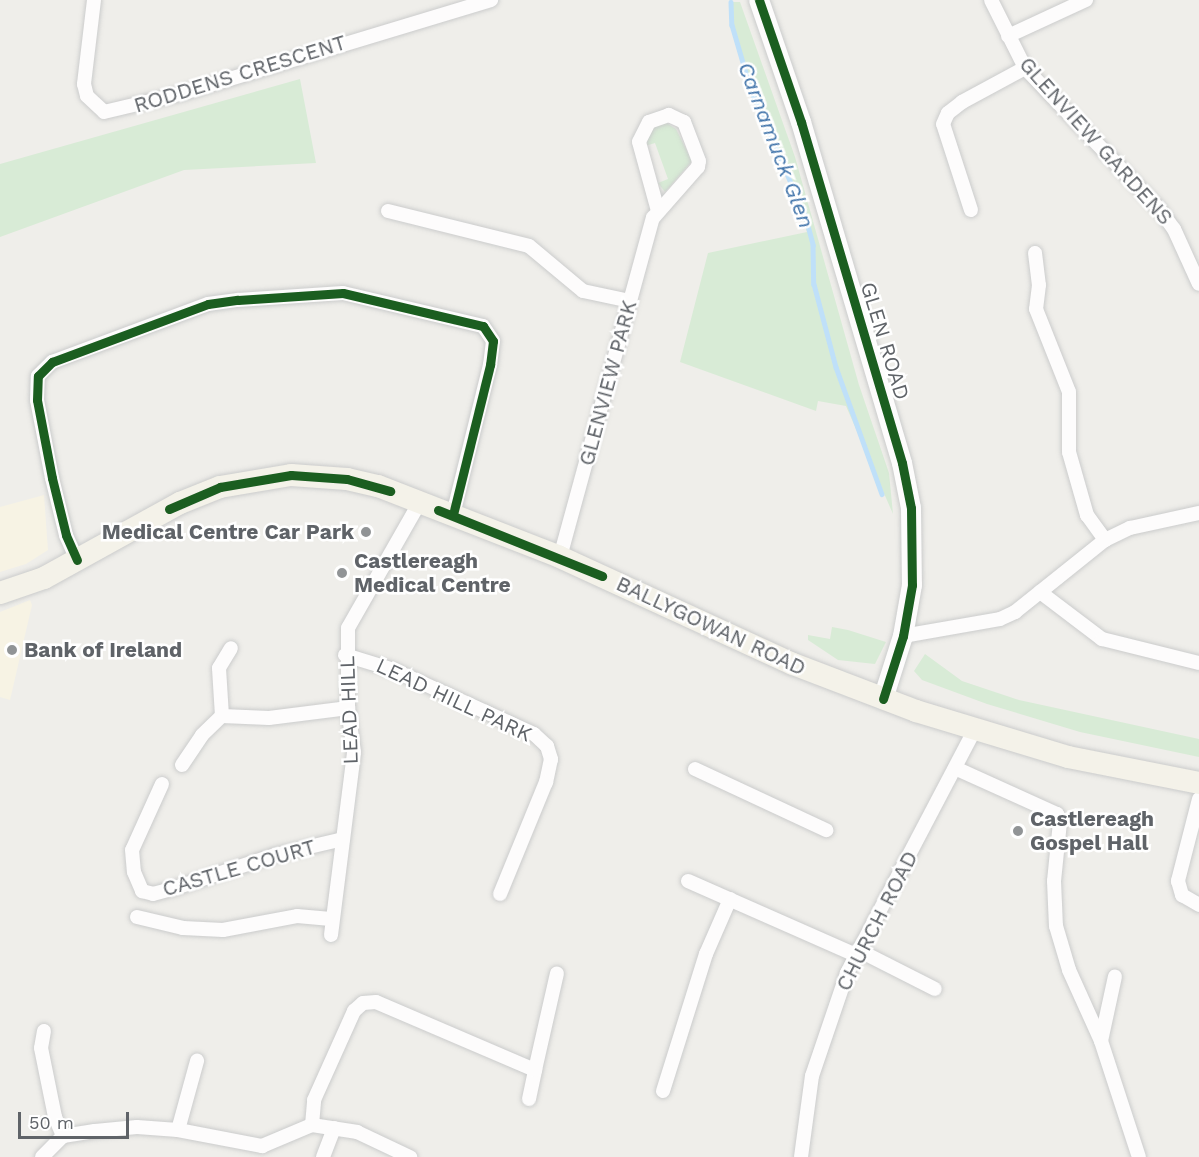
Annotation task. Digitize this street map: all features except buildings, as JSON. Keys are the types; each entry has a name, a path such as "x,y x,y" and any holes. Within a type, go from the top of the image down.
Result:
{"main road":[{"name":"BALLYGOWAN ROAD","path":"0,593 77,560 199,494 259,478 299,475 347,479 420,502 560,557 793,664 883,699 974,730 1068,757 1199,783"}],"street":[{"name":"RODDENS CRESCENT","path":"94,0 84,84 87,96 104,112 180,94 490,0"},
{"name":"GLEN ROAD","path":"759,0 801,122 902,463 913,552 903,636 883,699"},
{"name":"GLENVIEW GARDENS","path":"991,0 1025,68 1160,210 1174,229 1199,284"},
{"path":"1008,36 1086,0"},
{"path":"971,210 943,124 948,113 962,102 1025,68"},
{"name":"GLENVIEW PARK","path":"560,557 630,301 658,211 699,161 684,122 669,115 649,122 639,142 658,211"},
{"path":"388,211 529,246 583,291 630,301"},
{"path":"1035,253 1039,285 1036,309 1069,392 1069,452 1087,515 1105,540"},
{"path":"77,560 66,535 52,478 37,400 38,375 52,362 208,304 238,300 343,293 483,326 493,341 490,365 453,515"},
{"name":"LEAD HILL","path":"331,935 331,919 354,752 348,708 345,655 348,628 420,502"},
{"path":"903,636 1000,619 1041,592 1105,540 1130,528 1199,513"},
{"path":"1041,592 1102,639 1199,663"},
{"path":"222,716 219,668 231,648"},
{"name":"LEAD HILL PARK","path":"345,655 394,670 534,734 547,746 551,759 546,782 500,894"},
{"path":"182,765 202,735 222,716 270,718 348,708"},
{"name":"CHURCH ROAD","path":"801,1157 812,1076 857,952 974,730"},
{"path":"955,768 1057,814 1060,822 1054,881 1056,926 1069,970 1101,1041 1139,1157"},
{"path":"695,769 826,830"},
{"name":"CASTLE COURT","path":"162,784 132,850 134,872 142,891 153,894 275,855 343,839"},
{"path":"1199,799 1178,881 1182,895 1199,905"},
{"path":"688,881 857,952 935,989"},
{"path":"663,1091 706,954 730,899"},
{"path":"137,917 183,928 222,930 297,916 331,919"},
{"path":"529,1099 556,973"},
{"path":"1101,1041 1115,976"},
{"path":"312,1125 314,1100 354,1011 363,1004 376,1002 535,1070"},
{"path":"44,1031 41,1048 55,1117 63,1136"},
{"path":"178,1130 197,1060"},
{"path":"42,1157 63,1136 137,1127 178,1130 262,1146 312,1125 357,1132 410,1157"},
{"path":"323,1157 334,1128"}],"shaded area":[{"path":"44,495 48,550 26,564 0,572 0,507"},
{"path":"30,600 32,605 10,700 0,697 0,612"}],"green space":[{"path":"731,2 740,2 795,157 859,385 889,473 893,514 846,406 818,401 816,411 680,362 708,253 807,232 787,170 751,90 732,28"},
{"path":"300,79 316,163 184,170 0,237 0,164"},
{"path":"665,122 676,129 692,161 665,192 658,183 668,179 655,143 645,146 649,130"},
{"path":"832,627 886,642 875,664 838,660 808,640 808,635 830,639"},
{"path":"925,654 962,681 1019,700 1199,739 1199,757 1080,732 987,704 922,680 914,671"}],"waterway":[{"name":"Carnamuck Glen","path":"731,2 732,25 751,90 806,218 813,245 814,284 836,367 882,494"}],"cycle path":[{"path":"759,0 801,122 902,463 911,508 912,585 903,636 883,699"},
{"path":"77,560 66,535 52,478 37,400 38,376 52,362 208,304 238,300 343,293 483,326 493,341 490,365 453,515"},
{"path":"169,509 220,487 291,475 347,479 390,491"},
{"path":"438,510 602,576"}],"place":[{"name":"Medical Centre Car Park","path":"366,532"},
{"name":"Castlereagh Medical Centre","path":"342,573"},
{"name":"Bank of Ireland","path":"12,650"},
{"name":"Castlereagh Gospel Hall","path":"1018,831"}]}
